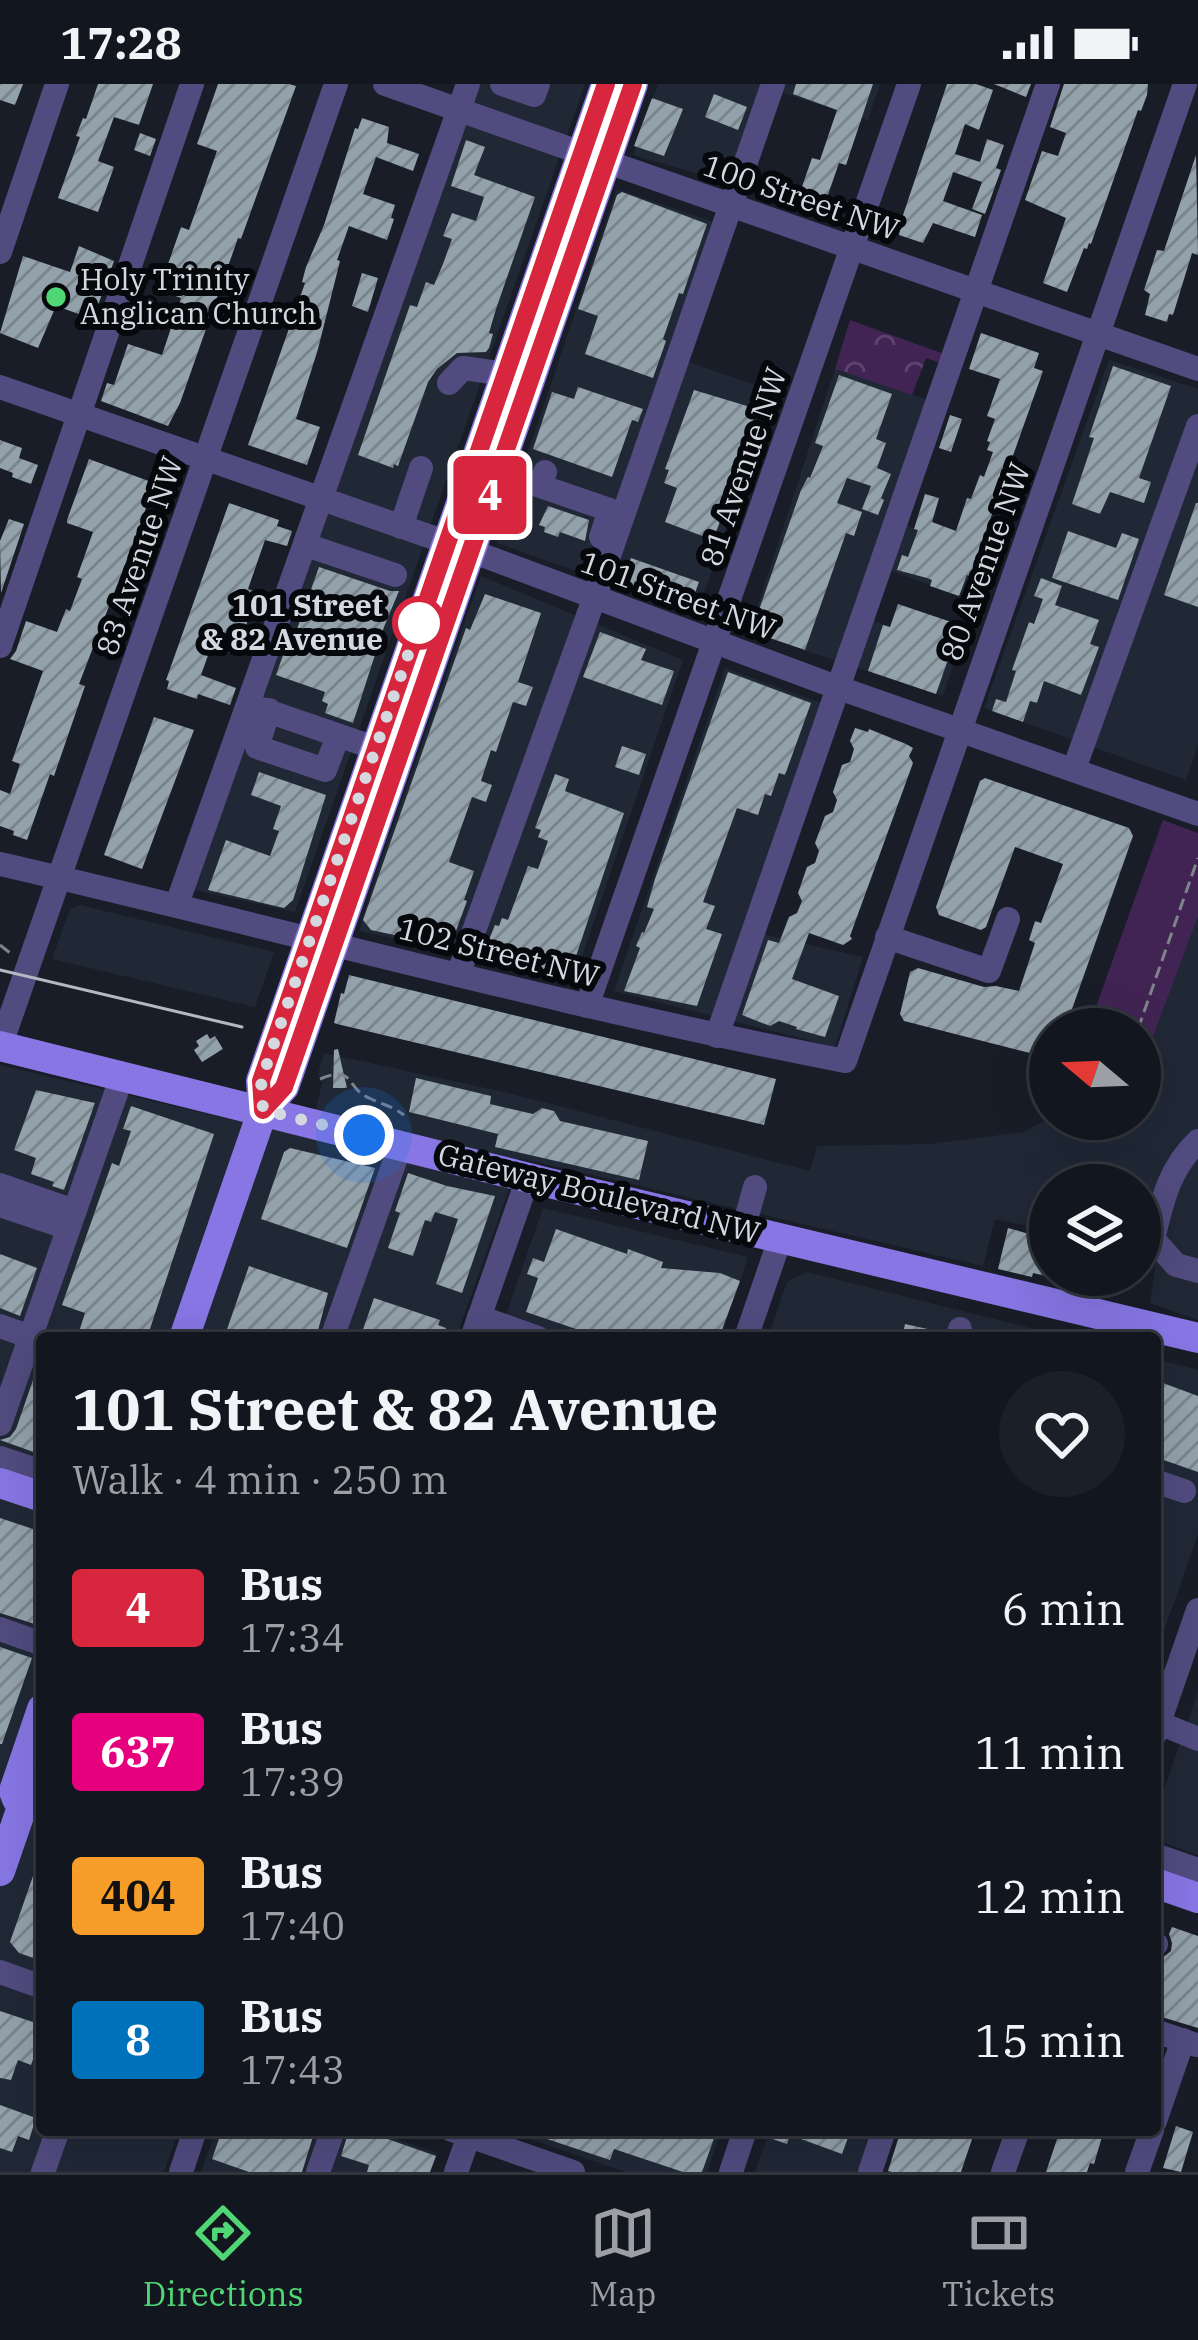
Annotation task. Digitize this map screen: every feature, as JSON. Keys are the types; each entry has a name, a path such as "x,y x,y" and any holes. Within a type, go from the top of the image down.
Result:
{"main road":[{"path":"322,941 375,748 459,547 503,458 594,157 606,84"},
{"path":"186,1332 263,1110 261,1081 322,941 459,547 505,374 594,157 633,84"},
{"name":"Gateway Boulevard NW","path":"0,1046 263,1110 403,1130 527,1178 1198,1338"},
{"path":"0,1483 36,1496"},
{"path":"21,1810 14,1791 36,1727"},
{"path":"0,1870 21,1810 36,1788"},
{"path":"1161,1885 1198,1898"}],"street":[{"path":"0,252 57,84"},
{"path":"0,646 192,84"},
{"name":"83 Avenue NW","path":"0,1046 336,84"},
{"name":"100 Street NW","path":"385,84 1198,369"},
{"path":"177,904 258,707 306,544 468,84"},
{"path":"502,84 534,95 538,84"},
{"path":"588,594 628,500 773,84"},
{"name":"81 Avenue NW","path":"587,1006 909,84"},
{"path":"717,1036 1048,84"},
{"name":"80 Avenue NW","path":"845,1061 1185,84"},
{"path":"449,383 464,368 505,374"},
{"name":"101 Street NW","path":"0,387 323,498 1198,814"},
{"path":"1074,769 1198,426"},
{"path":"503,458 628,500"},
{"path":"401,526 421,468"},
{"path":"458,975 588,594 610,510 540,486 545,472"},
{"path":"306,544 395,575"},
{"path":"258,707 375,748"},
{"path":"258,707 257,747 325,770 338,736"},
{"name":"102 Street NW","path":"0,864 587,1006 845,1061"},
{"path":"887,937 989,971 1008,919"},
{"path":"0,1424 122,1076"},
{"path":"334,1332 403,1130"},
{"path":"1198,1141 1182,1156 1166,1186 1153,1239 1176,1265 1198,1271"},
{"path":"476,1327 527,1178"},
{"path":"0,1185 71,1220"},
{"path":"743,1231 755,1187"},
{"path":"0,1205 71,1220"},
{"path":"748,1332 779,1239"},
{"path":"0,1326 31,1337"},
{"path":"0,1458 36,1470"},
{"path":"1161,1483 1184,1491"},
{"path":"1161,1716 1198,1610"},
{"path":"0,1629 36,1642"},
{"path":"1161,1729 1198,1739"},
{"path":"1161,1857 1198,1870"},
{"path":"0,1972 36,1985"},
{"path":"1161,2033 1190,2043 1161,2108"},
{"path":"43,2172 56,2136"},
{"path":"181,2172 193,2136"},
{"path":"318,2172 331,2136"},
{"path":"456,2172 463,2136"},
{"path":"475,2136 573,2172"},
{"path":"731,2172 744,2136"},
{"path":"870,2172 882,2136"},
{"path":"1003,2172 1016,2136"},
{"path":"1137,2172 1150,2136"}],"path":[{"path":"1145,1008 1198,858"},
{"path":"0,945 12,954"},
{"path":"320,1079 346,1076 364,1096 387,1103 403,1130"}],"shaded area":[{"path":"474,84 585,84 295,912 190,889"},
{"path":"658,84 880,84 868,120 779,92 745,187 633,155"},
{"path":"617,189 720,224 677,358 773,391 697,614 497,543"},
{"path":"1109,360 1198,389 1198,745 1186,780 984,708"},
{"path":"835,369 943,405 902,524 989,555 974,600 885,569 868,619 958,650 943,696 749,632"},
{"path":"481,576 683,660 575,977 359,931"},
{"path":"725,668 824,704 746,930 863,957 835,1047 614,991"},
{"path":"1198,869 1198,1320 1150,1303 1151,1296 1161,1296 1161,1164 1029,1164 1029,1226 995,1219 983,1266 520,1158 458,1332 36,1332 36,2136 177,2136 164,2172 0,2172 0,1065 309,1138 324,1053 504,1092 810,1171 817,1146 930,1144 1029,1129 1029,1140 1161,1140 1161,1008 1148,1008"},
{"path":"80,905 274,952 255,1007 52,959 70,909"},
{"path":"543,1208 748,1257 722,1332 500,1332"},
{"path":"806,1272 1046,1332 770,1332 787,1282"},
{"path":"1161,1361 1198,1370 1198,1534 1161,1640"},
{"path":"1198,1691 1198,1855 1161,1842 1161,1799"},
{"path":"214,2136 388,2136 437,2153 430,2172 201,2172"},
{"path":"521,2136 719,2136 707,2172 625,2172"},
{"path":"768,2136 895,2136 882,2172 755,2172"}],"green space":[{"path":"850,320 944,354 940,363 926,358 912,395 835,369"},
{"path":"1163,820 1198,833 1198,916 1161,1015 1161,1008 1096,1008"}],"building":[{"path":"0,84 23,84 15,105 0,100"},
{"path":"98,84 153,84 139,125 114,117 98,161 114,167 98,212 58,198"},
{"path":"218,84 296,86 168,426 101,401 107,383 114,385 128,344 162,355 181,298 159,290 181,227 189,230 217,151 197,144"},
{"path":"796,84 873,84 846,165 839,163 823,209 797,201 812,158 820,160 837,110 793,94"},
{"path":"947,84 976,84 993,90 979,130 965,124 955,154 980,162 987,139 1004,145 996,168 1001,170 985,214 972,209 982,182 953,172 943,201 982,215 975,237 933,223 923,243 899,235 898,230"},
{"path":"994,84 1031,84 1026,97"},
{"path":"1064,84 1148,84 1091,244 1084,248 1067,292 1043,283 1066,218 1025,200 1042,151 1058,156 1066,133 1050,127"},
{"path":"714,94 747,107 738,130 705,117"},
{"path":"652,98 683,109 664,156 634,146"},
{"path":"362,118 389,127 387,143 419,154 413,171 376,157 363,194 395,205 387,240 349,226 296,419 320,427 307,465 248,445 305,283 306,267"},
{"path":"140,133 156,139 150,156 134,150"},
{"path":"466,140 485,147 474,175 535,197 496,309 489,348 457,353 437,369 398,466 393,468 358,455 410,305 417,307 426,282 434,285 443,264 452,239 443,236 452,213 476,221 484,197 451,186"},
{"path":"1196,155 1198,255 1192,253 1167,322 1145,315 1150,294 1144,290 1157,250 1164,251"},
{"path":"622,192 707,224 653,378 585,354 598,316 578,309 617,195"},
{"name":"Holy Trinity Anglican Church","path":"79,246 114,261 93,319 56,306 38,348 0,333 23,256 70,272"},
{"path":"362,273 378,278 368,312 352,306"},
{"path":"981,333 1039,353 1034,368 1043,371 1010,464 1015,466 1003,503 997,501 978,552 984,555 976,578 967,575 959,596 930,586 932,580 897,570 902,555 908,557 918,530 914,529 925,494 939,498 932,522 956,531 967,498 971,499 980,475 984,477 993,452 987,450 987,441 995,419 987,416 1000,379 969,369"},
{"path":"1113,366 1171,386 1139,478 1151,482 1144,503 1110,492 1100,514 1072,504"},
{"path":"839,375 892,394 876,439 886,443 877,468 891,474 878,515 862,509 871,486 847,478 837,503 862,512 854,536 846,533 805,650 758,634 754,624 801,490 823,446 815,443"},
{"path":"578,387 643,409 638,422 632,420 612,477 533,449 552,392 574,399"},
{"path":"694,390 757,409 730,493 738,496 729,519 722,516 713,540 665,522 677,488 664,483 669,470 665,469"},
{"path":"950,415 962,419 951,452 939,448"},
{"path":"0,440 22,448 19,458 38,465 31,484 0,468"},
{"path":"89,459 154,483 79,684 85,686 54,776 50,774 27,840 0,826 0,790 10,794 20,764 12,761 43,671 10,659 26,621 57,632 66,609 70,611 93,532 67,520"},
{"path":"229,503 279,520 277,526 292,531 287,546 265,540 248,589 269,596 263,612 252,608 236,655 211,647 201,675 236,688 230,705 167,689 166,680"},
{"path":"1198,503 1198,607 1164,595"},
{"path":"548,506 589,520 585,541 544,532 545,527 539,525"},
{"path":"9,519 24,524 1,593 0,541"},
{"path":"1068,531 1116,548 1122,533 1139,539 1118,600 1052,578"},
{"path":"631,558 699,582 688,612 621,586"},
{"path":"319,567 399,591 353,723 325,713 325,692 276,675"},
{"path":"1041,578 1062,586 1055,605 1099,620 1090,644 1099,647 1081,695 1044,681 1037,703 1030,701 1023,722 992,711 996,699 1006,702 1029,622 1034,624 1043,599 1034,596"},
{"path":"485,594 541,613 518,682 533,687 526,706 513,702 481,781 492,785 486,802 472,797 449,862 474,871 467,901 450,947 371,930 363,920 466,628 470,630"},
{"path":"898,604 960,625 936,694 868,671 883,625 890,627"},
{"path":"600,632 646,649 641,660 674,671 662,705 583,677"},
{"path":"728,672 811,703 785,775 779,773 758,815 737,808 703,902 715,906 706,929 722,934 697,1006 624,991 640,948 636,946 654,909 647,907 655,879"},
{"path":"154,717 194,730 142,869 104,855"},
{"path":"855,728 869,729 913,748 909,756 913,763 852,939 843,945 809,933 792,979 839,996 825,1037 779,1021 770,1026 742,1015 768,940 779,943 789,917 797,913 802,901 798,893 807,867 815,863 819,851 815,843 825,816 833,812 837,800 833,792 842,765 850,762"},
{"path":"622,746 646,754 639,775 615,767"},
{"path":"259,772 326,795 293,900 284,908 208,890 226,840 270,856 281,806 251,795"},
{"path":"555,774 569,779 565,791 624,813 569,977 482,957 495,925 502,918 508,920 528,866 538,869 548,841 538,837 541,830 535,828"},
{"path":"985,778 1129,828 1133,836 1072,1008 1029,1008 1029,1053 904,1021 900,1014 910,972 918,968 984,987 1019,991 1035,943 1029,940 1035,921 1041,923 1063,864 1015,847 986,927 981,930 939,915 936,907 980,781"},
{"path":"349,975 776,1079 764,1125 334,1023"},
{"path":"207,1034 210,1039 215,1036 223,1049 202,1062 194,1050 199,1046 196,1041"},
{"path":"338,1049 347,1088 333,1088 334,1050"},
{"path":"416,1078 491,1096 490,1104 533,1114 542,1108 554,1111 560,1121 648,1141 639,1180 495,1147 498,1134 409,1112"},
{"path":"36,1090 95,1103 64,1190 31,1174 36,1158 14,1150"},
{"path":"131,1106 214,1134 149,1332 79,1332 85,1313 62,1305 112,1163 119,1166 131,1131 123,1129"},
{"path":"290,1148 375,1168 347,1248 261,1219 284,1152"},
{"path":"408,1173 495,1196 462,1293 436,1284 458,1219 435,1212 431,1222 425,1220 413,1256 388,1248"},
{"path":"1008,1228 1029,1234 1029,1276 998,1269"},
{"path":"556,1229 663,1262 661,1268 720,1273 740,1281 721,1332 575,1332 526,1312 538,1278 527,1274 533,1258 544,1262"},
{"path":"0,1254 37,1268 20,1316 0,1308"},
{"path":"249,1266 328,1293 318,1332 226,1332"},
{"path":"374,1298 440,1320 438,1325 446,1328 445,1332 362,1332"},
{"path":"905,1324 941,1332 903,1332"},
{"path":"36,1371 36,1453 0,1440 16,1429"},
{"path":"1161,1382 1198,1396 1198,1472 1161,1459"},
{"path":"0,1518 36,1530 36,1624 0,1613"},
{"path":"0,1647 32,1658 2,1744 0,1744"},
{"path":"36,1867 36,1959 19,1953 10,1942"},
{"path":"1172,1927 1198,1936 1198,2028 1161,2017 1161,1959 1171,1951"},
{"path":"0,2011 36,2023 36,2051 31,2065 18,2060 11,2080 0,2078"},
{"path":"0,2105 36,2118 29,2140 18,2136 12,2152 0,2148"},
{"path":"1176,2126 1193,2132 1181,2172 1163,2168"},
{"path":"220,2136 313,2136 302,2172 249,2172 212,2159"},
{"path":"347,2136 379,2136 436,2156 430,2172 367,2172 369,2165 341,2156"},
{"path":"538,2136 715,2136 702,2172 683,2172 614,2149 610,2160"},
{"path":"764,2136 790,2136 787,2144"},
{"path":"793,2136 849,2136 842,2154"},
{"path":"899,2136 973,2136 961,2172 888,2171"},
{"path":"1058,2136 1102,2136 1087,2172 1046,2172"}],"tram line":[{"path":"0,970 242,1027"}],"bus line":[{"name":"4","path":"606,84 261,1081 263,1110 284,1087 633,84"}],"place":[{"name":"Holy Trinity Anglican Church","path":"56,297"},
{"name":"101 Street & 82 Avenue","path":"419,623"}],"route":[{"path":"364,1135 263,1110 261,1081 419,623"}]}
